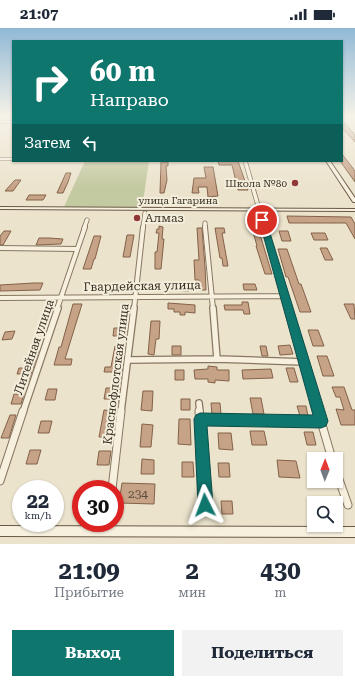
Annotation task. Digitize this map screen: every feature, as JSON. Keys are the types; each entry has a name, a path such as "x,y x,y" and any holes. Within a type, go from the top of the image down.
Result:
{"street":[{"path":"0,158 12,158"},
{"path":"245,162 259,209"},
{"path":"329,162 355,201"},
{"name":"улица Гагарина","path":"0,208 355,210"},
{"name":"Краснофлотская улица","path":"113,480 145,213"},
{"name":"Литейная улица","path":"0,481 87,220"},
{"path":"262,220 330,452"},
{"path":"205,223 217,359"},
{"path":"0,248 77,249"},
{"name":"Гвардейская улица","path":"0,298 211,295 284,296"},
{"path":"128,360 217,359 304,362"},
{"path":"200,403 205,505"},
{"path":"200,419 321,421"},
{"path":"342,488 348,505"},
{"path":"0,531 355,532"}],"green space":[{"path":"85,162 149,162 142,208 64,207"}],"building":[{"path":"343,155 355,171 355,182 341,162 343,162"},
{"path":"161,162 168,162 168,166 166,166 167,180 164,193 160,193"},
{"path":"218,162 238,162 248,190 238,190 232,165 219,165"},
{"path":"204,167 213,167 218,196 208,197 207,187 198,187 199,193 192,193 194,178 206,178"},
{"path":"66,173 71,173 68,182 63,193 57,193"},
{"path":"15,180 21,180 13,191 5,191"},
{"path":"29,195 46,195 43,200 26,200"},
{"path":"287,216 351,217 355,224 355,239 346,223 289,223"},
{"path":"159,226 163,227 162,239 164,239 161,269 155,269 155,252 157,252 159,233 156,233"},
{"path":"197,228 202,228 206,290 199,290 199,280 195,280 194,260 199,260"},
{"path":"215,228 224,228 225,233 222,233 228,266 223,266 222,258 220,258"},
{"path":"252,228 258,228 272,274 265,274"},
{"path":"4,231 11,231 3,245 0,245 0,236"},
{"path":"279,231 288,231 291,241 282,241"},
{"path":"311,233 325,233 328,240 314,240"},
{"path":"127,235 134,235 130,257 123,257"},
{"path":"94,236 101,236 95,259 91,269 83,269"},
{"path":"39,238 63,239 61,244 36,245"},
{"path":"320,248 327,248 333,260 325,260"},
{"path":"278,249 287,249 299,284 301,284 311,312 300,312 288,277 286,277"},
{"path":"182,282 189,282 189,291 171,290 171,284 182,285"},
{"path":"43,283 40,290 0,291 0,285"},
{"path":"102,284 115,285 113,291 100,290"},
{"path":"243,284 255,284 257,290 244,290"},
{"path":"242,302 248,302 250,314 244,314 243,310 225,310 224,305 242,305"},
{"path":"168,303 195,305 195,313 185,312 185,315 180,315 180,312 174,312 174,309 168,309"},
{"path":"73,304 82,304 65,359 72,359 71,365 54,365 59,347 61,347"},
{"path":"344,304 354,304 355,319 351,319"},
{"path":"151,321 160,321 159,339 156,339 154,355 148,354"},
{"path":"114,328 127,328 126,336 113,336"},
{"path":"308,330 318,330 324,346 313,346"},
{"path":"15,331 12,339 2,340 5,332"},
{"path":"290,345 293,354 280,355 278,346"},
{"path":"115,346 124,346 121,361 123,361 122,372 104,372 105,367 111,367"},
{"path":"172,346 181,346 181,355 172,355"},
{"path":"260,346 266,346 268,356 262,356"},
{"path":"31,351 39,351 28,382 20,382 23,374 17,374 19,368 25,368"},
{"path":"317,356 327,356 334,376 323,376"},
{"path":"208,366 217,367 217,370 229,370 229,381 215,380 215,383 208,382 208,379 195,379 194,370 208,369"},
{"path":"286,368 294,368 298,382 290,382"},
{"path":"271,369 273,378 243,379 242,370"},
{"path":"175,370 184,370 184,380 175,380"},
{"path":"332,387 344,387 352,410 355,410 355,425 341,425 336,409 344,410 340,397 336,397"},
{"path":"106,388 120,388 118,399 104,399"},
{"path":"48,389 57,389 55,400 45,400"},
{"path":"143,391 153,391 152,411 141,410"},
{"path":"14,394 24,394 21,404 11,404"},
{"path":"250,398 261,398 264,414 253,414"},
{"path":"181,399 190,399 190,410 181,410"},
{"path":"211,403 220,403 221,414 212,414"},
{"path":"297,406 306,406 308,416 300,416"},
{"path":"104,410 116,411 112,437 99,437"},
{"path":"10,415 16,415 9,438 1,438"},
{"path":"179,419 190,419 191,445 178,444"},
{"path":"41,421 52,421 49,433 38,433"},
{"path":"142,424 153,425 151,447 140,447"},
{"path":"250,431 264,431 267,445 252,445"},
{"path":"304,432 313,432 316,445 307,445"},
{"path":"218,433 231,433 233,450 219,449"},
{"path":"30,450 41,450 37,464 26,464"},
{"path":"99,451 111,451 109,465 97,465"},
{"path":"142,459 154,460 154,474 141,474"},
{"path":"277,460 296,461 300,478 279,477"},
{"path":"182,462 193,462 194,477 182,477"},
{"path":"218,463 229,463 230,477 219,477"},
{"path":"124,483 155,484 154,504 124,503"},
{"path":"221,501 232,501 233,514 222,514"}],"place":[{"name":"Школа №80","path":"295,183"},
{"name":"Алмаз","path":"137,218"}],"route":[{"path":"205,505 200,419 321,421 262,220"}]}
